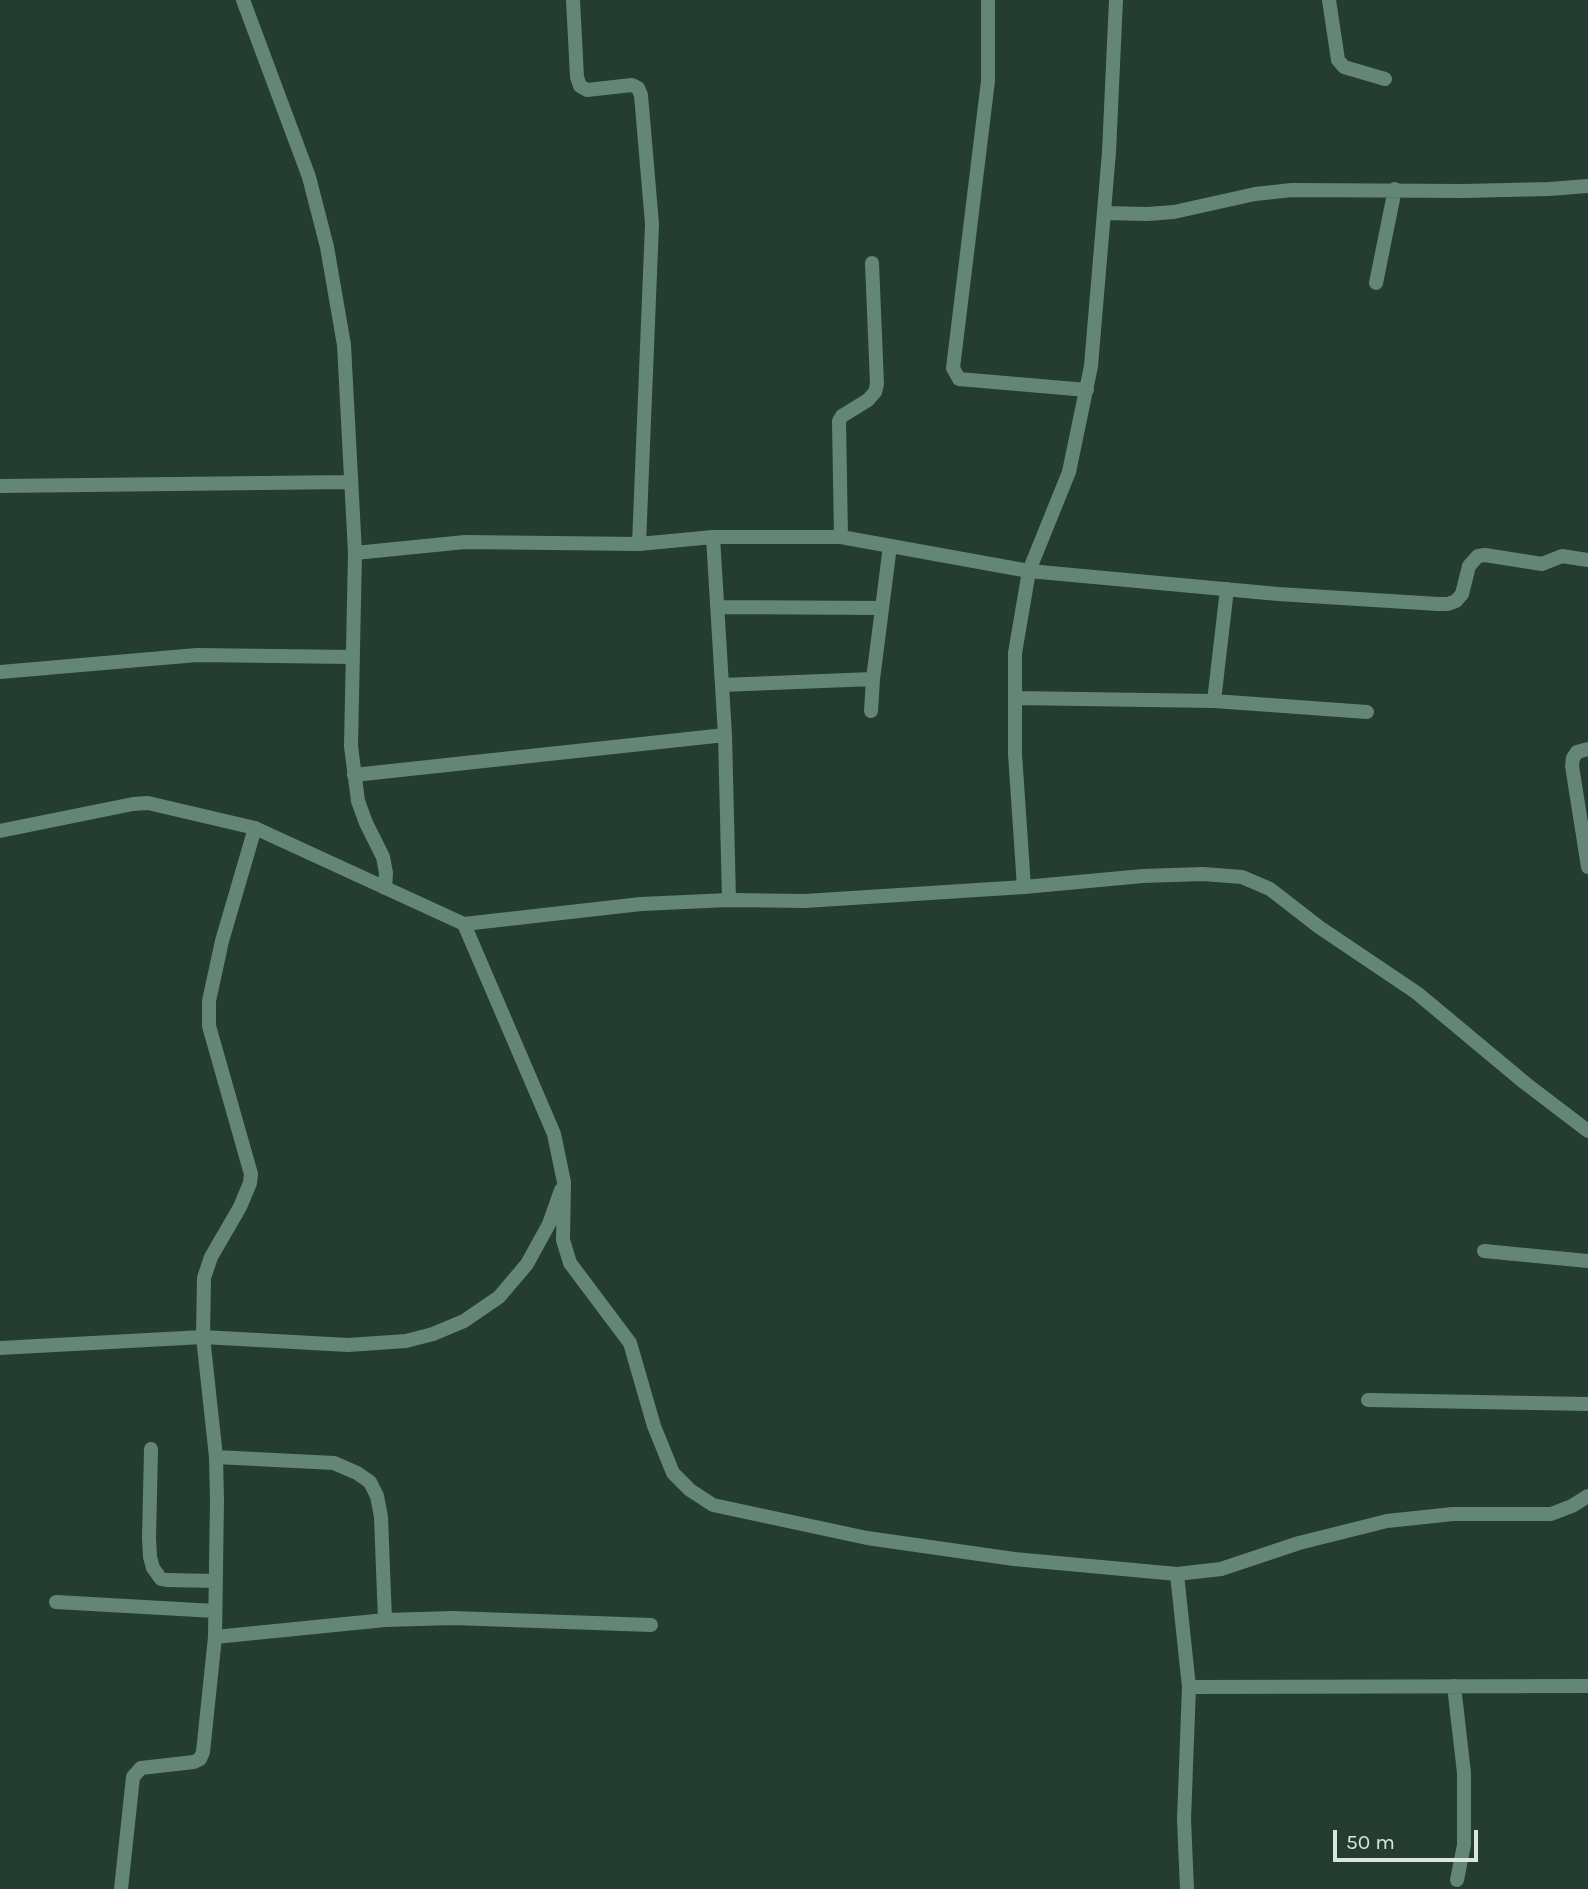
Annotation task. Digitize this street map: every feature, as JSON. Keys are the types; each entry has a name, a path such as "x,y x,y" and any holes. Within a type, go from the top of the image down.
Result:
{"street":[{"path":"243,0 309,177 327,247 344,345 349,482 355,553 351,746 358,801 383,857 385,888"},
{"path":"573,0 577,77 580,86 587,90 632,85 638,89 640,95 652,224 639,544"},
{"path":"988,0 988,81 953,368 959,379 1087,390"},
{"path":"1024,887 1015,754 1015,653 1029,570 1069,472 1091,366 1116,43 1116,0"},
{"path":"1329,0 1338,60 1344,67 1385,79"},
{"path":"1104,213 1174,212 1255,194 1292,190 1476,191 1588,186"},
{"path":"1376,283 1395,189"},
{"path":"841,537 839,421 842,416 868,400 875,392 877,384 872,263"},
{"path":"0,486 349,482"},
{"path":"355,553 465,542 639,544 713,537 841,537 1029,570 1227,589 1448,604 1462,594 1469,566 1478,556 1542,564 1562,556 1588,560"},
{"path":"713,537 725,735 729,900"},
{"path":"871,711 890,546"},
{"path":"1214,701 1227,589"},
{"path":"717,607 882,608"},
{"path":"0,672 197,655 351,657"},
{"path":"722,685 873,679"},
{"path":"1015,698 1214,701 1367,712"},
{"path":"354,775 725,735"},
{"path":"1588,749 1577,752 1572,766 1588,867"},
{"path":"0,831 148,803 255,828 464,924 641,904 729,900 805,901 1024,887 1143,876 1203,874 1242,877 1270,889 1417,993 1525,1083 1588,1131"},
{"path":"121,1889 133,1777 141,1768 194,1762 200,1759 203,1752 215,1637 216,1581 216,1457 203,1337 204,1278 211,1257 240,1207 250,1183 250,1165 209,1026 209,1013 222,941 255,828"},
{"path":"464,924 554,1134 564,1182 564,1240 570,1263 629,1343 661,1447 673,1473 690,1490 713,1505 867,1538 1014,1559 1177,1574 1221,1569 1298,1543 1387,1521 1453,1514 1551,1514 1588,1496"},
{"path":"0,1348 203,1337 348,1345 406,1341 433,1334 464,1321 499,1297 527,1264 549,1224 564,1182"},
{"path":"1484,1251 1588,1261"},
{"path":"1368,1399 1588,1404"},
{"path":"151,1449 149,1548 153,1568 161,1579 216,1581"},
{"path":"216,1457 334,1464 357,1473 370,1482 377,1496 381,1517 385,1620"},
{"path":"1177,1574 1189,1687 1184,1819 1187,1889"},
{"path":"56,1602 215,1611"},
{"path":"215,1637 385,1620 453,1618 651,1625"},
{"path":"1454,1686 1464,1773 1464,1845 1457,1880"},
{"path":"1189,1687 1588,1686"}]}
